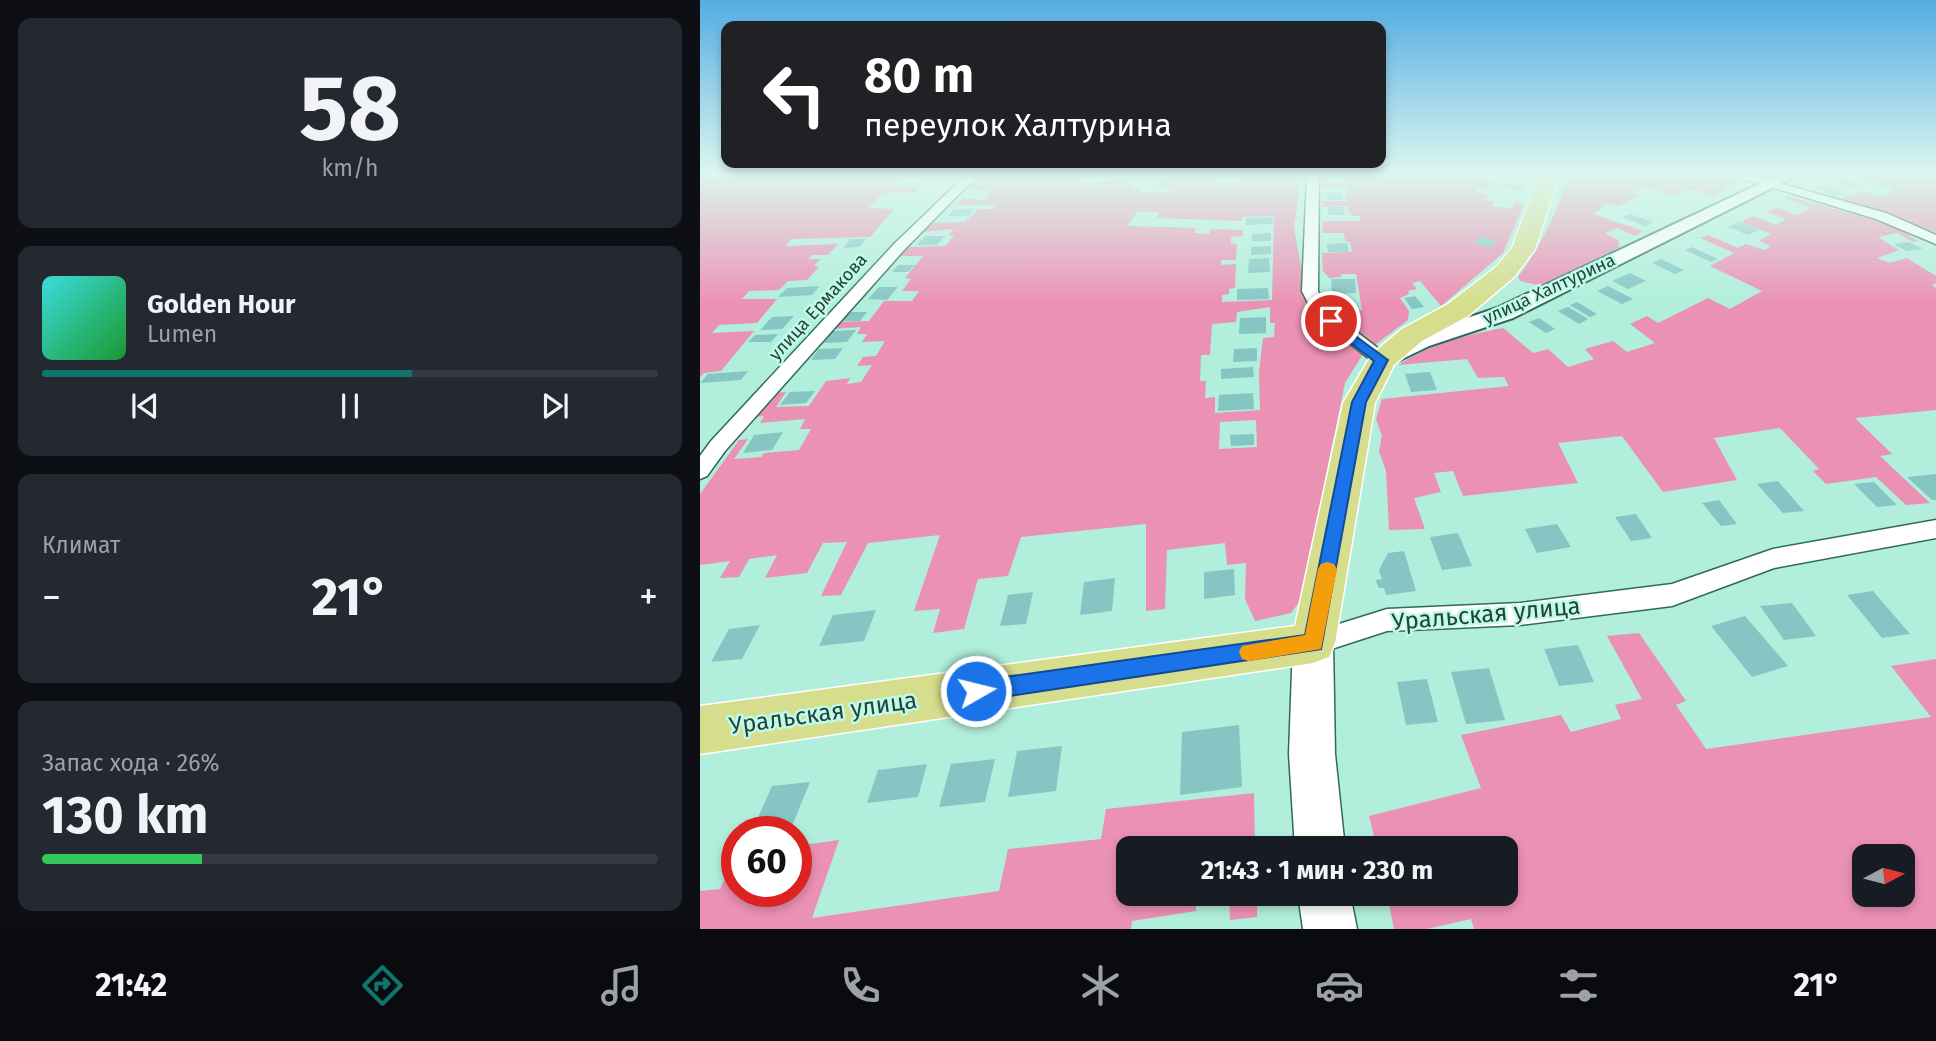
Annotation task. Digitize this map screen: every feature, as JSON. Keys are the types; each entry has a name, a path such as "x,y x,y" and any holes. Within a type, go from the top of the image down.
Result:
{"main road":[{"path":"1319,836 1312,754 1313,643 1359,402 1382,360 1412,335 1458,310 1505,272 1523,249 1534,218"},
{"name":"Уральская улица","path":"700,730 1313,643"},
{"path":"1326,906 1330,929"}],"street":[{"name":"улица Ермакова","path":"700,471 718,446 928,218"},
{"path":"1312,218 1310,291 1321,312 1382,360"},
{"name":"улица Халтурина","path":"1382,360 1422,341 1505,313 1700,218"},
{"path":"1886,218 1936,240"},
{"path":"1490,284 1539,296"},
{"name":"Уральская улица","path":"1313,643 1387,620 1520,614 1672,595 1773,559 1936,529"}],"shaded area":[{"path":"700,218 886,218 870,237 791,239 786,246 838,244 828,255 812,255 808,259 820,259 814,266 819,267 807,280 788,281 779,290 749,291 742,299 777,299 757,323 719,325 712,333 754,331 721,371 704,373 700,377"},
{"path":"969,218 1133,218 1127,226 1196,228 1194,233 1209,234 1211,229 1243,230 1243,236 1231,237 1231,243 1237,244 1236,260 1221,260 1221,265 1236,264 1235,288 1229,289 1229,294 1222,295 1222,302 1272,300 1274,218 1295,218 1294,227 1302,273 1301,291 1319,321 1338,334 1356,328 1344,324 1332,311 1362,310 1356,274 1341,274 1341,277 1329,278 1323,271 1322,253 1352,252 1350,242 1345,241 1344,233 1322,233 1323,221 1361,221 1360,218 1518,218 1503,253 1441,306 1420,281 1412,283 1417,289 1408,291 1409,294 1400,298 1409,311 1408,320 1363,354 1345,383 1300,601 1291,613 1255,621 1245,599 1246,563 1227,565 1225,543 1167,550 1165,609 1146,611 1146,524 1021,537 1008,576 978,579 964,629 933,633 940,609 914,611 940,535 868,543 841,595 821,596 847,542 823,543 807,573 765,578 777,555 749,559 739,577 720,578 730,561 700,565 700,494 739,440 748,439 734,459 761,457 764,453 799,450 811,429 800,429 805,419 760,423 764,416 754,417 772,393 786,392 776,407 809,406 826,381 850,378 847,384 861,382 872,365 857,366 863,357 876,356 885,341 862,342 867,334 857,334 861,327 832,329 838,322 869,321 884,301 912,301 919,291 902,291 911,279 905,278 923,256 896,256 907,247 945,246 954,236 949,235 953,229 921,232 934,223 965,222","holes":["1270,307 1270,323 1275,323 1274,337 1263,338 1259,372 1260,410 1215,413 1215,397 1205,398 1206,381 1200,381 1201,355 1210,355 1212,324 1236,322 1237,312","1256,420 1257,447 1219,449 1220,422"]},
{"path":"1167,218 1242,218 1242,221"},
{"path":"1552,218 1606,218 1643,231 1635,236 1617,228 1605,233 1618,240 1620,247 1542,286 1520,281 1518,277"},
{"path":"1748,218 1759,218 1776,225 1786,219 1868,218 1892,225 1918,241 1913,242 1897,233 1878,237 1899,250 1877,258 1890,263 1907,258 1936,276 1936,283 1932,285 1936,288 1936,410 1855,418 1892,454 1880,456 1930,503 1906,505 1876,477 1826,484 1813,471 1819,469 1780,428 1714,438 1737,480 1663,492 1622,436 1558,443 1578,483 1463,496 1453,471 1434,473 1441,492 1414,498 1425,529 1389,530 1386,471 1379,451 1382,436 1376,419 1382,399 1509,386 1504,377 1478,378 1467,359 1398,365 1449,341 1503,328 1533,353 1548,349 1568,367 1594,359 1585,349 1613,341 1627,352 1655,343 1630,324 1647,316 1658,323 1708,298 1730,309 1762,291 1710,266 1734,253 1700,238 1708,235 1738,248 1746,244 1765,250 1771,246 1759,241 1771,234 1741,222"},
{"path":"1896,218 1936,218 1936,232"},
{"path":"1639,633 1686,701 1676,705 1706,749 1931,717 1891,666 1936,659 1936,929 1474,929 1471,919 1427,929 1394,929 1389,906 1518,906 1518,836 1374,836 1369,816 1481,788 1461,735 1561,715 1571,732 1621,719 1615,705 1642,699 1607,636"},
{"path":"1254,793 1255,836 1116,836 1116,906 1196,906 1196,911 1132,921 1131,929 700,929 700,891 721,887 721,907 812,907 812,844 839,840 812,918 999,891 1008,849 1101,839 1106,809"},
{"path":"1229,906 1257,906 1257,917 1230,920"}],"building":[{"path":"1246,218 1272,218 1273,224 1246,225"},
{"path":"1625,218 1643,218 1653,222 1645,226"},
{"path":"1739,222 1759,230 1748,235 1728,227"},
{"path":"1271,233 1271,241 1252,241 1252,234"},
{"path":"925,236 945,236 937,245 917,245"},
{"path":"1479,237 1496,240 1491,247 1474,243"},
{"path":"850,239 866,239 859,247 843,248"},
{"path":"1909,242 1923,249 1907,251 1893,244"},
{"path":"1347,243 1349,252 1328,252 1327,244"},
{"path":"1271,246 1271,254 1251,255 1251,247"},
{"path":"1692,247 1718,259 1711,262 1685,250"},
{"path":"1269,258 1270,272 1248,273 1249,259"},
{"path":"1661,259 1684,270 1675,274 1652,263"},
{"path":"898,265 915,265 908,272 892,272"},
{"path":"1630,273 1646,281 1628,289 1612,281"},
{"path":"1331,279 1355,279 1356,293 1332,294"},
{"path":"820,286 812,295 778,297 787,288"},
{"path":"1608,286 1633,299 1622,304 1597,291"},
{"path":"879,287 898,287 887,300 868,299"},
{"path":"1268,288 1269,299 1237,300 1237,289"},
{"path":"1415,296 1424,307 1412,309 1404,298"},
{"path":"1577,302 1597,314 1590,317 1570,305"},
{"path":"1568,307 1588,319 1579,324 1558,311"},
{"path":"848,312 867,312 860,321 841,321"},
{"path":"794,316 782,329 760,330 772,317"},
{"path":"1266,317 1266,333 1239,334 1240,318"},
{"path":"1539,318 1555,329 1546,333 1529,322"},
{"path":"856,330 847,342 824,343 833,331"},
{"path":"778,334 771,342 748,342 755,335"},
{"path":"843,348 835,359 811,360 819,349"},
{"path":"1257,348 1257,361 1233,362 1234,349"},
{"path":"1253,367 1254,377 1221,379 1221,369"},
{"path":"748,371 741,380 700,383 708,374"},
{"path":"1430,372 1437,390 1411,392 1405,374"},
{"path":"815,391 806,403 780,405 790,392"},
{"path":"1253,393 1254,409 1218,411 1219,395"},
{"path":"783,432 772,450 743,453 754,435"},
{"path":"1254,434 1254,445 1231,446 1230,435"},
{"path":"1936,474 1936,500 1932,500 1907,477"},
{"path":"1778,481 1804,511 1783,513 1757,484"},
{"path":"1874,482 1897,505 1877,507 1854,484"},
{"path":"1719,500 1737,524 1721,526 1702,503"},
{"path":"1636,514 1652,538 1631,541 1615,517"},
{"path":"1557,524 1571,547 1537,553 1525,529"},
{"path":"1458,533 1472,566 1442,570 1430,537"},
{"path":"1404,551 1416,591 1386,595 1384,588 1379,588 1377,584 1376,580 1382,579 1379,570 1388,553"},
{"path":"1234,569 1235,595 1204,599 1204,572"},
{"path":"1115,578 1112,611 1080,615 1084,582"},
{"path":"1873,591 1910,634 1882,638 1847,595"},
{"path":"1033,592 1026,624 1000,626 1008,595"},
{"path":"1792,603 1816,636 1784,640 1760,606"},
{"path":"876,610 864,641 819,646 833,615"},
{"path":"1745,616 1788,666 1752,677 1711,626"},
{"path":"760,625 742,659 711,662 729,629"},
{"path":"1578,645 1594,682 1559,686 1544,649"},
{"path":"1489,668 1505,720 1466,724 1451,672"},
{"path":"1427,679 1438,722 1406,725 1397,682"},
{"path":"1239,725 1242,787 1180,795 1182,732"},
{"path":"1062,746 1056,791 1008,797 1017,751"},
{"path":"995,759 985,802 939,807 951,764"},
{"path":"927,764 918,797 867,803 878,770"},
{"path":"810,782 796,816 759,816 772,786"}],"slow traffic":[{"path":"1249,652 1313,643 1327,569"}],"route":[{"path":"976,691 1313,643 1359,402 1382,360 1331,321"}]}
